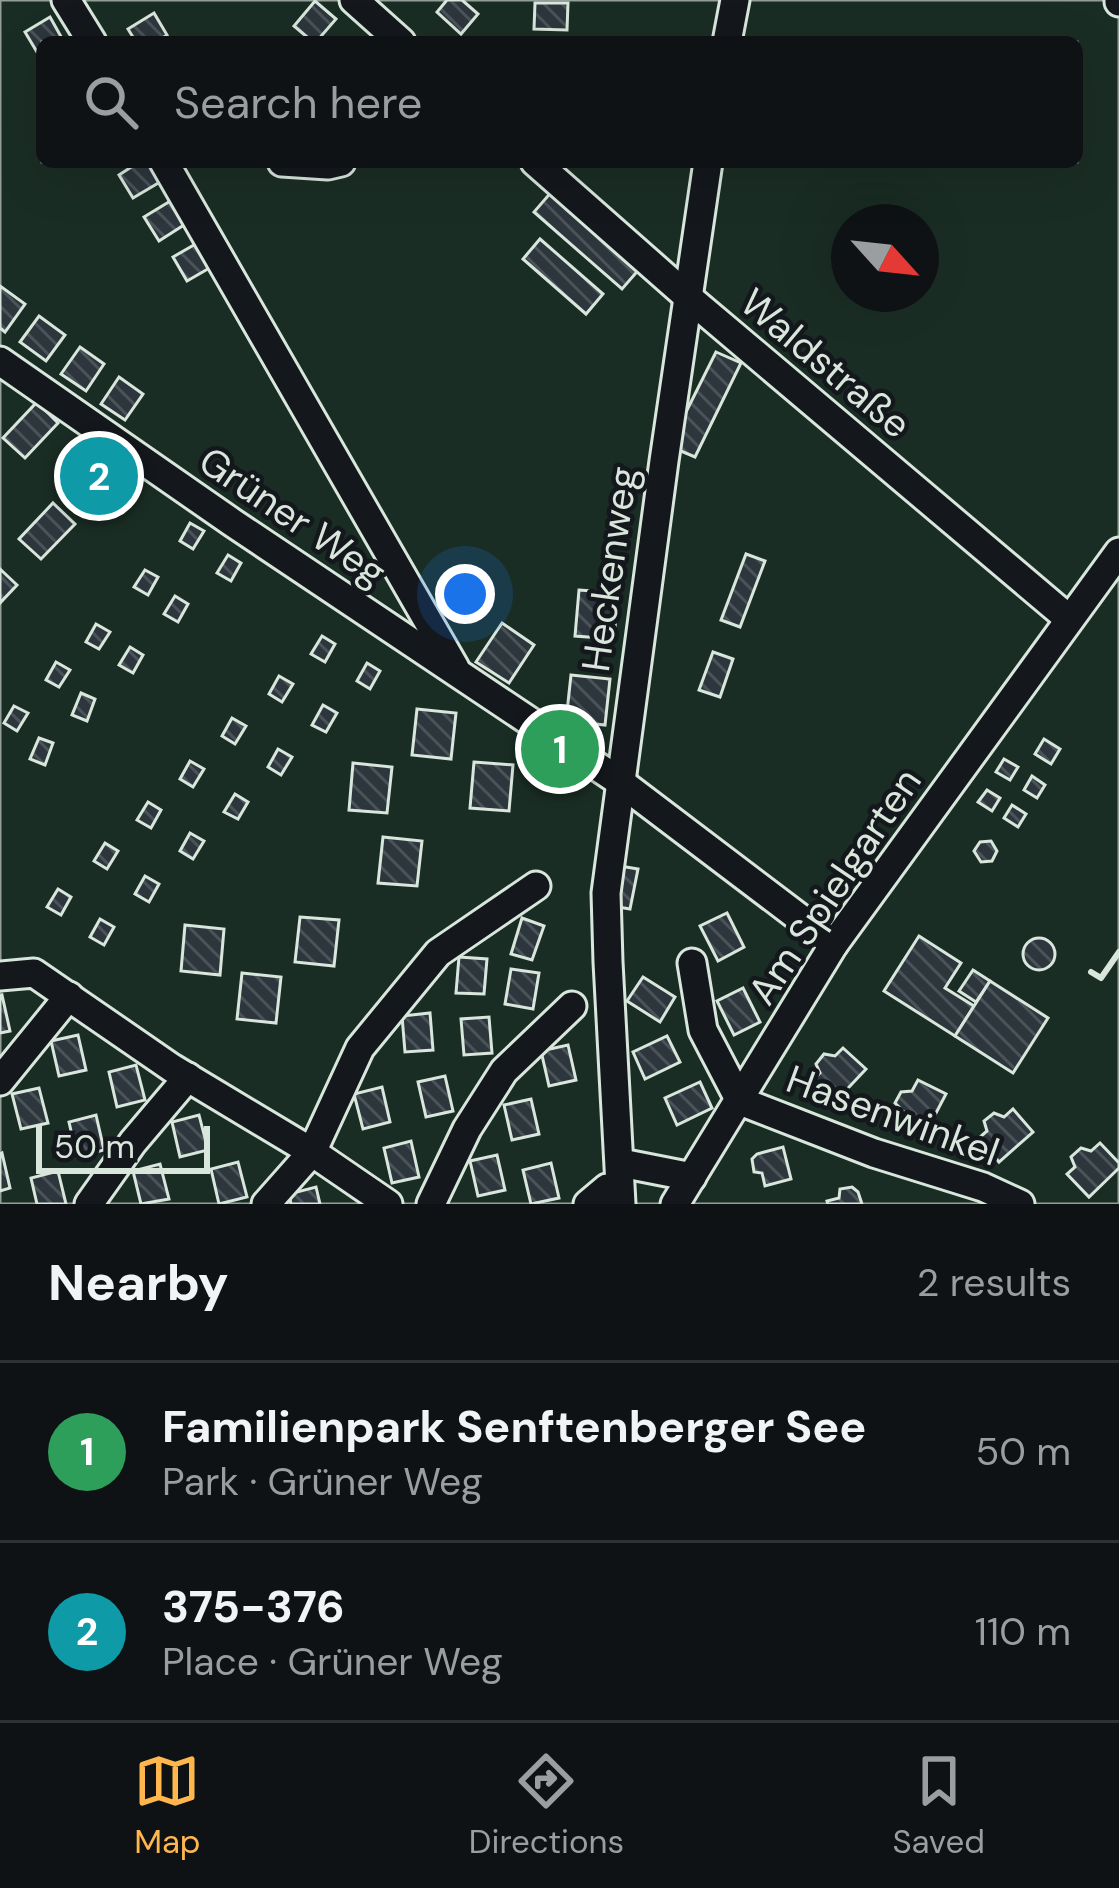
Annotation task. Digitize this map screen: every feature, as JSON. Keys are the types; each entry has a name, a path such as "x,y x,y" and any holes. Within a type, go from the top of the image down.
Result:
{"street":[{"path":"66,0 88,36"},
{"path":"354,0 393,36"},
{"path":"729,36 735,0"},
{"path":"167,168 459,676"},
{"name":"Waldstraße","path":"543,168 1069,619"},
{"name":"Heckenweg","path":"609,1190 606,893 707,168"},
{"name":"Grüner Weg","path":"0,361 619,782 834,944"},
{"name":"Am Spielgarten","path":"675,1204 834,944 1119,552"},
{"path":"266,1204 312,1152 360,1048 438,953 536,886"},
{"path":"692,963 704,1030 740,1101"},
{"path":"0,976 34,973 388,1204"},
{"path":"0,1081 69,997"},
{"path":"431,1204 467,1129 504,1071 572,1006"},
{"path":"88,1204 188,1077"},
{"name":"Hasenwinkel","path":"740,1101 1020,1204"},
{"path":"609,1190 692,1177"}],"green space":[{"path":"0,0 1119,0 1119,1204 0,1204"}],"building":[{"path":"447,0 462,0 478,14 461,34 437,12"},
{"path":"315,1 336,19 321,36 306,36 294,26"},
{"path":"535,3 568,3 567,30 534,29"},
{"path":"154,13 167,35 132,36 128,29"},
{"path":"50,17 61,36 36,36 36,50 25,32"},
{"path":"130,168 152,168 160,182 133,198 119,175"},
{"path":"553,190 642,266 622,289 534,212"},
{"path":"172,200 187,223 159,241 144,217"},
{"path":"540,239 603,294 586,314 523,259"},
{"path":"199,242 213,266 187,281 173,257"},
{"path":"0,286 25,304 5,332 0,328"},
{"path":"39,316 65,335 46,361 20,342"},
{"path":"80,347 104,364 86,391 61,374"},
{"path":"716,352 741,363 695,457 669,446"},
{"path":"119,377 143,394 125,420 101,404"},
{"path":"37,402 58,423 25,458 3,438"},
{"path":"105,448 127,469 93,504 71,484"},
{"path":"53,503 75,524 41,559 19,539"},
{"path":"190,523 204,531 193,549 180,541"},
{"path":"746,554 765,561 740,627 721,620"},
{"path":"228,555 241,563 231,581 217,573"},
{"path":"0,569 17,585 0,603"},
{"path":"145,570 158,577 148,595 134,587"},
{"path":"579,590 618,593 614,639 575,636"},
{"path":"175,596 188,604 178,622 164,614"},
{"path":"502,623 534,645 509,683 476,662"},
{"path":"96,624 110,632 99,649 86,642"},
{"path":"322,636 335,644 325,662 311,654"},
{"path":"130,647 143,655 133,673 119,665"},
{"path":"713,652 733,659 720,697 699,690"},
{"path":"56,662 70,670 59,687 46,680"},
{"path":"367,663 380,671 370,689 357,681"},
{"path":"571,675 610,679 605,725 566,721"},
{"path":"279,676 293,684 282,702 269,694"},
{"path":"81,693 95,699 87,721 72,715"},
{"path":"323,705 337,713 326,732 312,725"},
{"path":"14,706 28,713 17,731 4,723"},
{"path":"417,709 456,713 451,759 412,755"},
{"path":"232,718 246,726 235,744 222,736"},
{"path":"39,738 53,743 45,765 30,759"},
{"path":"1044,739 1060,749 1051,764 1035,754"},
{"path":"278,749 292,757 281,775 268,767"},
{"path":"1004,759 1018,767 1010,780 996,772"},
{"path":"190,761 204,769 193,787 180,779"},
{"path":"474,762 513,765 509,811 470,808"},
{"path":"353,763 392,767 387,813 349,810"},
{"path":"1032,776 1045,785 1037,798 1024,790"},
{"path":"987,790 1000,798 992,811 978,802"},
{"path":"235,794 248,802 238,819 224,812"},
{"path":"148,802 161,810 151,828 137,820"},
{"path":"1012,805 1026,814 1018,827 1004,818"},
{"path":"190,833 204,841 193,859 180,851"},
{"path":"383,837 422,841 417,886 378,883"},
{"path":"991,841 997,851 992,861 981,862 974,851 980,842"},
{"path":"105,843 118,851 107,869 94,861"},
{"path":"620,866 638,869 630,909 612,906"},
{"path":"145,876 159,884 149,902 135,894"},
{"path":"58,889 71,897 61,915 47,907"},
{"path":"727,913 744,947 718,961 700,926"},
{"path":"300,917 339,920 334,966 295,962"},
{"path":"522,918 544,926 532,960 511,954"},
{"path":"100,919 114,927 104,945 90,937"},
{"path":"185,925 224,929 220,975 181,971"},
{"path":"919,936 961,963 945,988 974,1006 955,1036 884,991"},
{"path":"1039,938 1051,942 1055,954 1051,966 1039,970 1027,966 1023,954 1027,942"},
{"path":"459,957 487,959 484,994 456,993"},
{"path":"511,969 539,973 533,1009 505,1004"},
{"path":"973,970 990,981 976,1002 959,991"},
{"path":"242,973 281,977 276,1023 237,1019"},
{"path":"643,977 675,997 660,1022 627,1001"},
{"path":"990,981 1048,1018 1013,1073 955,1036"},
{"path":"743,988 760,1022 734,1035 717,1001"},
{"path":"0,996 10,1031 0,1033"},
{"path":"430,1013 433,1050 405,1052 402,1016"},
{"path":"489,1017 492,1053 464,1055 461,1019"},
{"path":"78,1035 86,1070 59,1076 51,1041"},
{"path":"667,1036 680,1062 645,1079 633,1052"},
{"path":"568,1045 576,1080 549,1086 541,1051"},
{"path":"843,1048 866,1069 835,1102 812,1081 820,1073 816,1064 824,1054 835,1056"},
{"path":"136,1065 145,1100 117,1107 109,1072"},
{"path":"445,1076 453,1111 426,1117 418,1082"},
{"path":"918,1080 946,1094 925,1134 898,1121 903,1111 895,1103"},
{"path":"700,1082 712,1108 677,1125 665,1098"},
{"path":"382,1087 390,1122 363,1129 354,1094"},
{"path":"39,1088 48,1123 21,1129 12,1094"},
{"path":"531,1099 539,1134 512,1140 504,1105"},
{"path":"1013,1109 1033,1132 999,1162 979,1138 987,1131 984,1121 994,1113 1004,1117"},
{"path":"96,1115 104,1150 77,1157 69,1122"},
{"path":"199,1115 208,1150 180,1157 172,1122"},
{"path":"411,1141 419,1177 392,1183 384,1148"},
{"path":"1100,1143 1119,1168 1089,1197 1067,1174 1075,1167 1071,1157 1081,1148 1091,1151"},
{"path":"783,1147 791,1179 765,1186 762,1173 754,1172 752,1159"},
{"path":"0,1154 10,1188 0,1191"},
{"path":"497,1155 505,1190 478,1196 470,1161"},
{"path":"238,1162 247,1197 219,1204 211,1169"},
{"path":"551,1163 559,1198 531,1204 523,1170"},
{"path":"160,1164 169,1199 141,1204 133,1171"},
{"path":"58,1171 66,1204 37,1204 31,1178"},
{"path":"316,1187 320,1204 291,1204 289,1194"},
{"path":"852,1187 862,1204 828,1204 839,1198 840,1189"}],"wall":[{"path":"1091,972 1101,978 1119,952"}],"place":[{"name":"375-376","path":"99,476"},
{"name":"Familienpark Senftenberger See","path":"560,749"}]}
